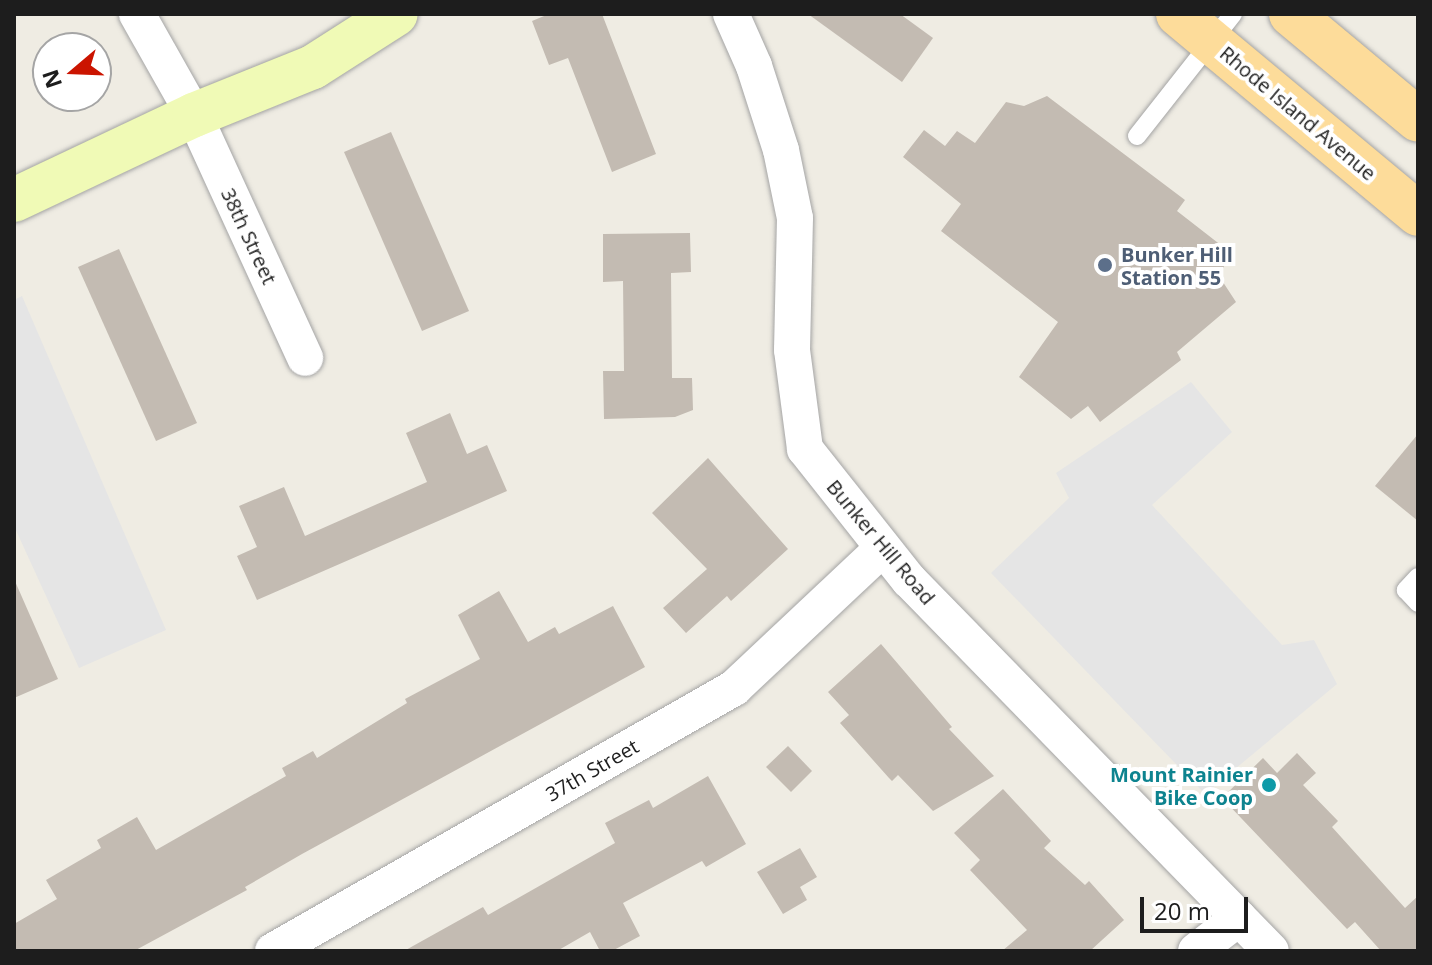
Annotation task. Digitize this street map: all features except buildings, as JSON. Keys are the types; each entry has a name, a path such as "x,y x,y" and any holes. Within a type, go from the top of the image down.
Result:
{"main road":[{"path":"14,200 194,115 313,67 396,14"},
{"name":"Rhode Island Avenue","path":"1178,14 1222,28 1418,214"},
{"path":"1291,14 1418,120"}],"street":[{"name":"38th Street","path":"137,14 194,115 305,358"},
{"name":"Bunker Hill Road","path":"731,14 754,66 781,150 795,218 792,350 805,449 882,549 1271,951"},
{"name":"37th Street","path":"273,951 734,688 882,549"},
{"path":"1196,951 1239,918"}],"lane":[{"path":"1137,136 1222,28"},
{"path":"1418,577 1406,590 1418,603"}],"shaded area":[{"path":"22,296 166,630 79,668 14,526 14,300"},
{"path":"1191,382 1232,432 1152,505 1282,645 1314,640 1337,684 1205,794 991,573 1069,498 1056,473"}],"place":[{"name":"Bunker Hill Station 55","path":"1105,265"},
{"name":"Mount Rainier Bike Coop","path":"1269,785"}]}
